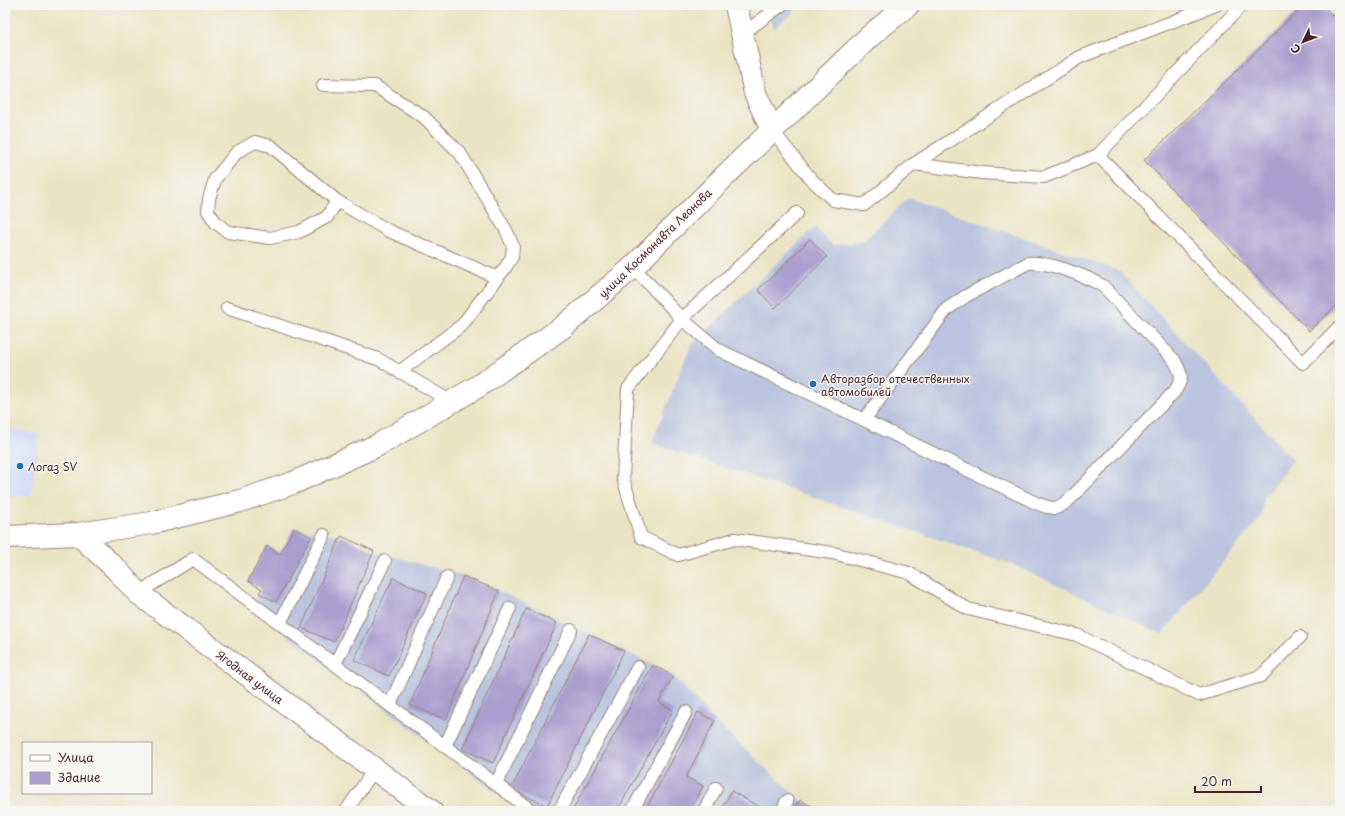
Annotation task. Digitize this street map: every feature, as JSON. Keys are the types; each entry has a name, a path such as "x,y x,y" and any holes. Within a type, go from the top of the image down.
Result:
{"main road":[{"path":"736,5 755,94 772,130"},
{"name":"улица Космонавта Леонова","path":"5,537 78,534 151,523 240,501 293,483 378,445 452,402 477,387 564,328 633,267 870,36 908,5"},
{"name":"Ягодная улица","path":"78,534 116,569 138,593 431,811"}],"lane":[{"path":"743,33 782,5"},
{"path":"772,130 811,179 833,200 864,205 914,164 1080,57 1216,5"},
{"path":"914,164 982,173 1044,177 1098,155 1242,5"},
{"path":"324,85 375,86 424,118 460,153 506,230 513,246 512,257 462,325 399,372"},
{"path":"338,201 326,217 299,232 270,238 228,232 216,223 208,211 209,199 215,179 237,152 255,142 271,146 338,201 389,231 498,278"},
{"path":"1098,155 1303,363 1340,326"},
{"path":"797,213 682,319 628,389 623,478 641,537 678,555 735,539 833,553 909,574 968,609 1076,635 1199,695 1261,676 1300,636"},
{"path":"633,267 682,319 719,350 864,420 1036,503 1052,509 1062,506 1073,496 1175,391 1180,382 1181,373 1174,360 1103,286 1092,279 1066,271 1036,262 1028,263 966,296 947,309 864,420"},
{"path":"227,308 378,359 452,402"},
{"path":"5,525 43,535"},
{"path":"280,623 324,535"},
{"path":"138,593 193,559 532,811"},
{"path":"335,664 385,561"},
{"path":"390,706 447,577"},
{"path":"445,746 510,608"},
{"path":"496,784 571,630"},
{"path":"559,811 638,667"},
{"path":"632,811 686,712"},
{"path":"346,811 374,770"},
{"path":"704,811 716,788"}],"shaded area":[{"path":"765,5 801,5 774,29"},
{"path":"908,198 1119,271 1293,460 1264,498 1261,517 1162,634 1011,564 652,443 691,345 815,227 832,245 863,242"},
{"name":"Логаз SV","path":"5,427 39,435 31,496 5,497"},
{"path":"294,528 341,536 374,551 463,576 499,591 653,665 673,676 715,721 800,800 821,811 521,811 250,607 262,589 248,581 267,546 280,553"}],"building":[{"path":"1304,5 1322,5 1340,23 1340,302 1309,331 1144,160"},
{"path":"810,239 827,257 775,308 758,290"},
{"path":"294,528 311,537 276,602 259,593 262,589 248,581 267,546 280,554"},
{"path":"341,536 374,551 334,642 301,628"},
{"path":"463,576 499,591 446,720 410,705"},
{"path":"393,578 427,593 389,676 354,660"},
{"path":"526,609 557,623 493,763 462,749"},
{"path":"589,634 624,651 547,806 511,789"},
{"path":"653,665 673,676 659,702 673,710 617,811 572,811"},
{"path":"698,712 715,721 686,777 703,786 689,811 645,811"},
{"path":"731,791 767,811 721,811"},
{"path":"800,800 821,811 794,811"}],"place":[{"name":"Авторазбор отечественных автомобилей","path":"813,384"},
{"name":"Логаз SV","path":"20,466"}]}
